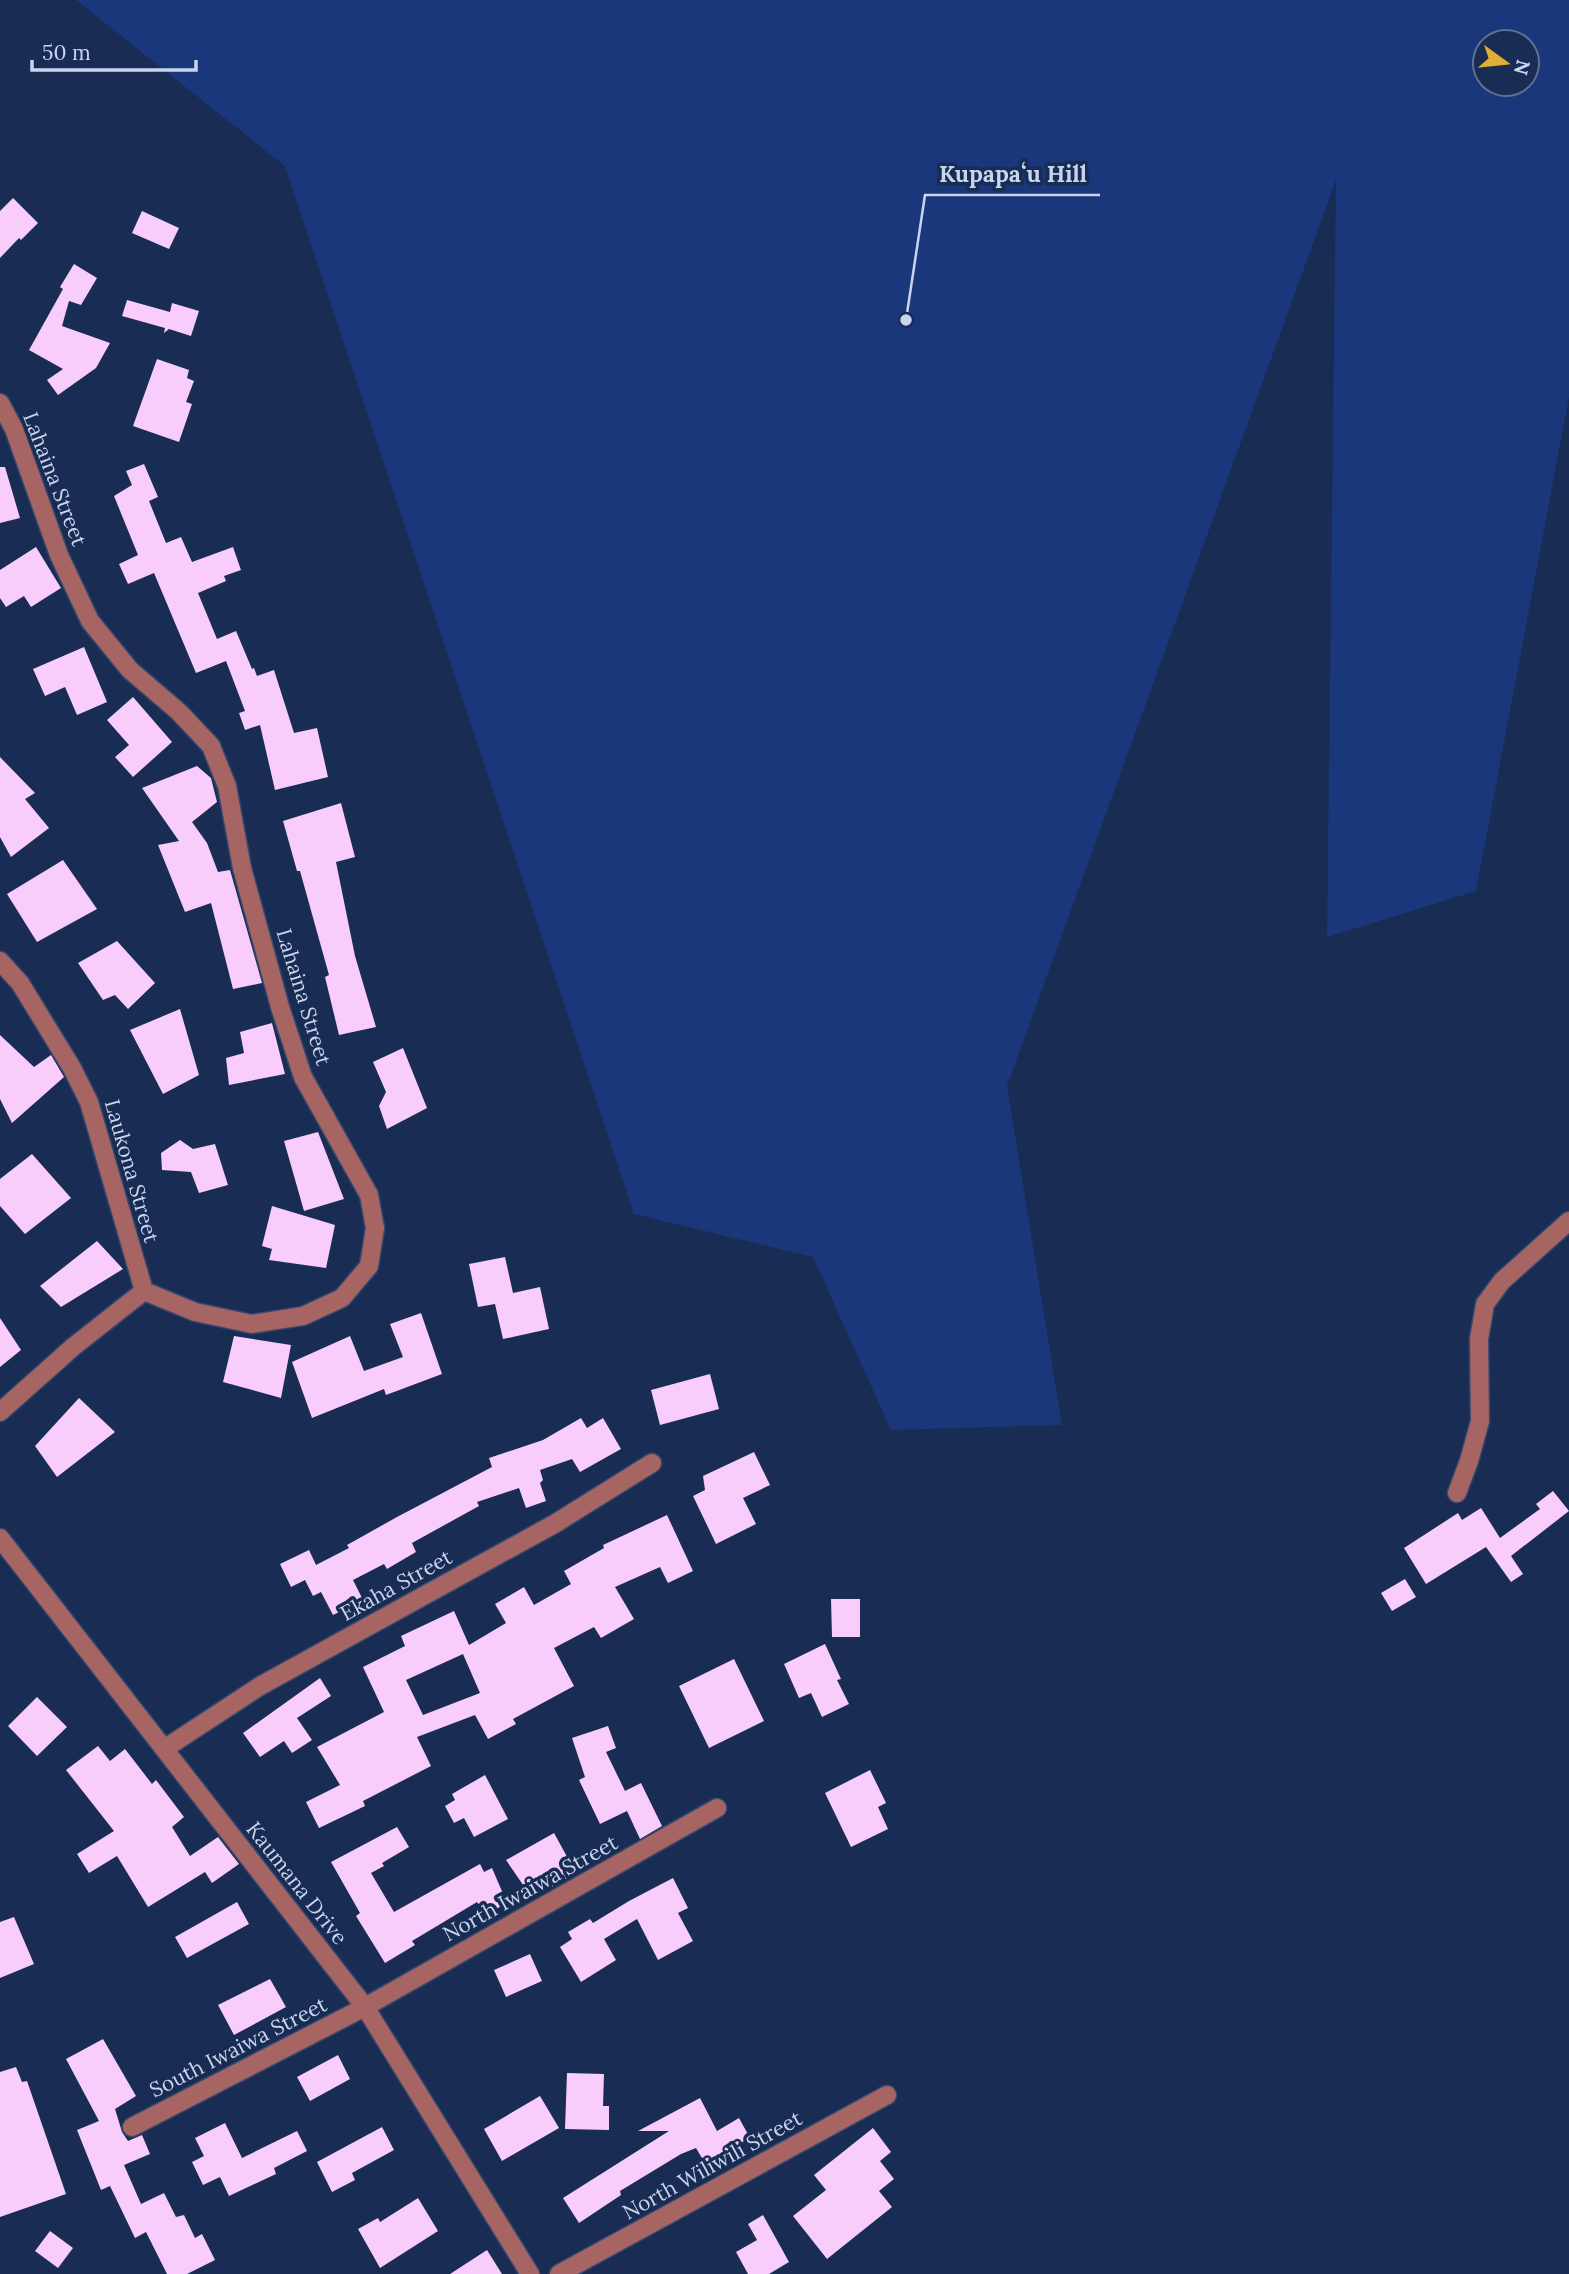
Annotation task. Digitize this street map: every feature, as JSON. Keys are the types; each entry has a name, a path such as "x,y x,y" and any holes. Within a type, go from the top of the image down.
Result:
{"street":[{"name":"Lahaina Street","path":"0,403 14,429 59,555 90,621 130,670 179,712 211,746 227,786 242,868 303,1077 369,1195 376,1228 369,1266 342,1298 303,1316 252,1324 195,1312 144,1291"},
{"name":"Laukona Street","path":"0,961 19,983 89,1102 144,1291"},
{"path":"1457,1493 1480,1421 1479,1339 1485,1304 1502,1281 1569,1220"},
{"path":"0,1412 73,1347 144,1291"},
{"name":"Ekaha Street","path":"164,1749 260,1686 556,1523 652,1463"},
{"name":"Kaumana Drive","path":"0,1538 365,2007 530,2274"},
{"name":"North Iwaiwa Street","path":"365,2007 717,1808"},
{"name":"South Iwaiwa Street","path":"132,2127 365,2007"},
{"name":"North Wiliwili Street","path":"559,2274 887,2095"}],"shaded area":[{"path":"76,0 1569,0 1569,397 1476,891 1327,937 1336,180 1007,1086 1062,1425 891,1430 813,1257 634,1214 285,166"}],"building":[{"path":"13,198 38,223 0,258 0,211"},
{"path":"142,211 179,228 169,249 132,233"},
{"path":"74,264 97,278 81,305 69,301 62,326 110,343 96,368 58,395 47,380 63,369 29,350"},
{"path":"127,300 170,312 172,303 199,311 191,336 169,329 164,333 165,328 122,316"},
{"path":"157,359 189,370 187,378 194,381 186,402 192,404 179,442 133,426"},
{"path":"144,464 158,497 149,501 166,543 181,537 192,562 233,547 241,570 224,576 226,581 198,593 217,639 236,631 257,676 274,670 294,733 317,728 328,777 275,790 260,725 245,730 239,713 245,711 226,661 196,673 154,573 128,584 119,564 138,555 114,496 132,485 126,471"},
{"path":"0,467 5,467 20,518 0,523"},
{"path":"36,547 61,588 31,607 24,596 6,607 0,598 0,570"},
{"path":"84,647 107,702 77,715 65,687 45,696 33,669"},
{"path":"133,697 172,742 133,777 115,757 129,745 107,720"},
{"path":"0,757 35,793 25,799 49,828 11,857 0,837"},
{"path":"197,766 211,778 217,802 192,822 207,843 218,872 230,870 262,983 233,989 211,903 185,912 158,845 179,841 142,788"},
{"path":"341,803 355,857 336,862 355,956 376,1027 339,1035 325,977 329,975 283,821"},
{"path":"63,860 97,909 37,942 7,894"},
{"path":"117,941 155,983 128,1009 115,995 103,1000 78,963"},
{"path":"180,1009 199,1075 163,1094 130,1030"},
{"path":"272,1023 285,1074 229,1085 226,1058 244,1053 240,1032"},
{"path":"0,1035 34,1067 51,1055 64,1077 12,1123 0,1099"},
{"path":"403,1048 427,1108 387,1129 379,1106 386,1092 373,1062"},
{"path":"318,1132 344,1199 304,1211 284,1141"},
{"path":"180,1140 193,1149 215,1144 228,1185 199,1193 191,1172 162,1170 161,1153"},
{"path":"32,1154 71,1198 25,1234 0,1206 0,1179"},
{"path":"272,1206 335,1225 326,1268 269,1260 272,1249 262,1246"},
{"path":"97,1241 123,1269 61,1307 40,1286"},
{"path":"505,1257 513,1293 540,1287 549,1329 503,1339 495,1304 478,1307 469,1264"},
{"path":"421,1313 442,1374 386,1395 384,1389 312,1418 292,1362 350,1336 364,1371 403,1357 390,1324"},
{"path":"0,1318 21,1350 0,1367"},
{"path":"234,1336 291,1345 281,1398 223,1382"},
{"path":"710,1374 719,1409 660,1425 651,1390"},
{"path":"79,1398 115,1432 57,1477 35,1446"},
{"path":"581,1418 587,1428 603,1418 621,1449 580,1472 572,1459 540,1470 543,1480 540,1483 546,1501 526,1508 519,1488 477,1502 479,1506 412,1543 416,1552 387,1569 384,1564 353,1580 363,1600 333,1615 321,1592 313,1596 305,1580 291,1587 280,1564 309,1550 316,1565 349,1548 347,1545 397,1517 492,1467 489,1458 543,1440"},
{"path":"754,1452 770,1485 743,1498 756,1524 716,1544 693,1496 705,1490 703,1476"},
{"path":"1553,1491 1569,1511 1511,1556 1523,1574 1511,1582 1486,1547 1426,1584 1404,1548 1458,1513 1462,1520 1481,1508 1500,1538 1540,1509 1536,1504"},
{"path":"667,1515 693,1571 668,1583 660,1567 615,1587 634,1619 601,1638 594,1627 554,1648 574,1686 513,1719 516,1724 488,1739 475,1715 417,1737 431,1766 363,1801 365,1806 319,1828 306,1802 340,1785 317,1747 384,1712 363,1667 405,1646 401,1636 454,1611 469,1645 506,1623 495,1604 524,1587 534,1605 571,1584 564,1571 604,1548 603,1545","holes":["463,1654 480,1693 423,1715 406,1680"]},
{"path":"1405,1579 1416,1597 1392,1611 1381,1593"},
{"path":"831,1599 860,1599 860,1637 832,1637"},
{"path":"825,1644 841,1679 837,1680 849,1704 822,1717 811,1693 799,1698 784,1664"},
{"path":"734,1659 764,1721 709,1748 679,1686"},
{"path":"320,1678 331,1696 297,1718 312,1740 292,1753 284,1741 260,1757 243,1733"},
{"path":"37,1697 67,1727 37,1756 8,1726"},
{"path":"608,1726 616,1748 606,1752 625,1791 641,1783 662,1826 640,1839 627,1811 600,1824 579,1780 585,1777 572,1738"},
{"path":"98,1746 110,1761 125,1749 152,1784 156,1780 184,1817 172,1827 190,1856 218,1837 239,1864 212,1883 205,1872 148,1907 117,1856 89,1873 77,1854 114,1831 66,1770"},
{"path":"870,1770 886,1803 878,1807 888,1829 851,1847 825,1793"},
{"path":"485,1775 508,1819 474,1837 464,1818 454,1823 445,1806 455,1800 452,1794"},
{"path":"397,1827 409,1847 371,1873 394,1912 480,1864 484,1872 492,1868 507,1903 485,1915 477,1902 412,1941 415,1945 385,1963 356,1916 360,1913 331,1862"},
{"path":"554,1833 576,1873 532,1898 506,1860"},
{"path":"673,1878 688,1908 678,1913 693,1941 658,1960 637,1919 604,1939 616,1960 581,1982 560,1947 572,1939 568,1932 590,1919 593,1923"},
{"path":"237,1902 249,1924 187,1958 175,1937"},
{"path":"14,1917 34,1964 0,1978 0,1922"},
{"path":"530,1954 542,1981 506,1997 494,1970"},
{"path":"270,1979 286,2007 234,2035 218,2005"},
{"path":"103,2039 136,2096 115,2109 122,2132 128,2141 142,2135 150,2154 124,2165 141,2204 164,2193 176,2217 184,2215 195,2238 202,2234 215,2260 187,2274 167,2274 146,2232 135,2238 110,2186 101,2190 77,2130 99,2121 66,2059"},
{"path":"338,2055 350,2079 310,2101 297,2077"},
{"path":"16,2067 22,2082 27,2081 66,2194 0,2217 0,2072"},
{"path":"567,2073 604,2074 603,2106 609,2106 609,2130 565,2129"},
{"path":"540,2096 559,2128 502,2161 484,2129"},
{"path":"700,2098 717,2131 739,2118 750,2138 706,2165 696,2148 681,2154 620,2191 621,2195 579,2223 563,2198 669,2131 638,2131"},
{"path":"225,2123 242,2158 297,2131 307,2151 274,2168 276,2174 229,2196 220,2177 203,2185 192,2162 204,2156 195,2138"},
{"path":"382,2127 394,2150 352,2173 355,2180 332,2192 317,2162"},
{"path":"873,2128 891,2152 880,2161 894,2179 879,2191 892,2207 827,2259 793,2216 826,2190 814,2175"},
{"path":"418,2198 438,2231 380,2268 358,2229 378,2218 380,2222"},
{"path":"763,2215 789,2262 769,2274 748,2274 736,2252 757,2240 748,2224"},
{"path":"50,2231 73,2248 58,2268 35,2251"},
{"path":"487,2250 502,2274 450,2274"}],"place":[{"name":"Kupapaʻu Hill","path":"906,320"}]}
